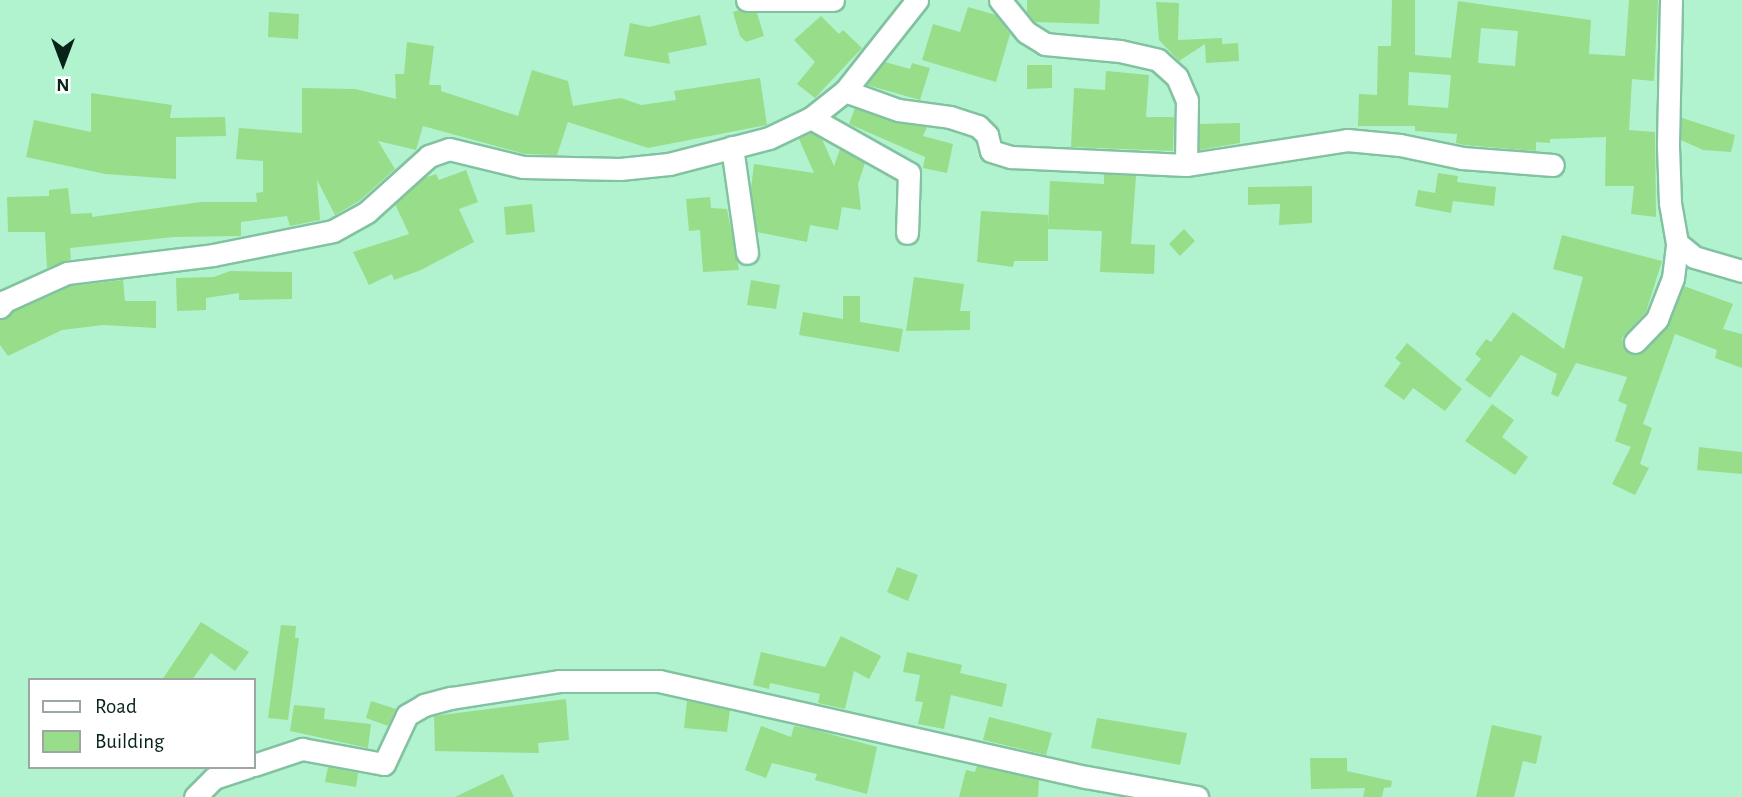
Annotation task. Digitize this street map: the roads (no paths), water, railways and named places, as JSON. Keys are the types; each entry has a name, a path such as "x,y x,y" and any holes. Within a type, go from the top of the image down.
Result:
{"street":[{"path":"747,0 834,0"},
{"path":"0,307 5,301 67,273 213,255 333,231 367,212 429,156 449,149 523,167 620,169 669,164 769,138 811,118 845,90 917,0"},
{"path":"1000,0 1026,32 1045,44 1120,51 1158,61 1177,78 1187,100 1186,165"},
{"path":"1635,342 1657,319 1673,278 1677,243 1670,203 1668,146 1671,0"},
{"path":"845,90 898,110 950,117 978,126 987,135 991,151 999,154 1186,165 1347,140 1462,158 1553,165"},
{"path":"811,118 909,173 907,233"},
{"path":"732,147 747,253"},
{"path":"1677,243 1694,257 1742,271"},
{"path":"256,764 302,749 384,764 408,715 424,705 451,698 559,681 659,681 1086,777 1197,797"},
{"path":"195,797 214,778 242,769"}]}
